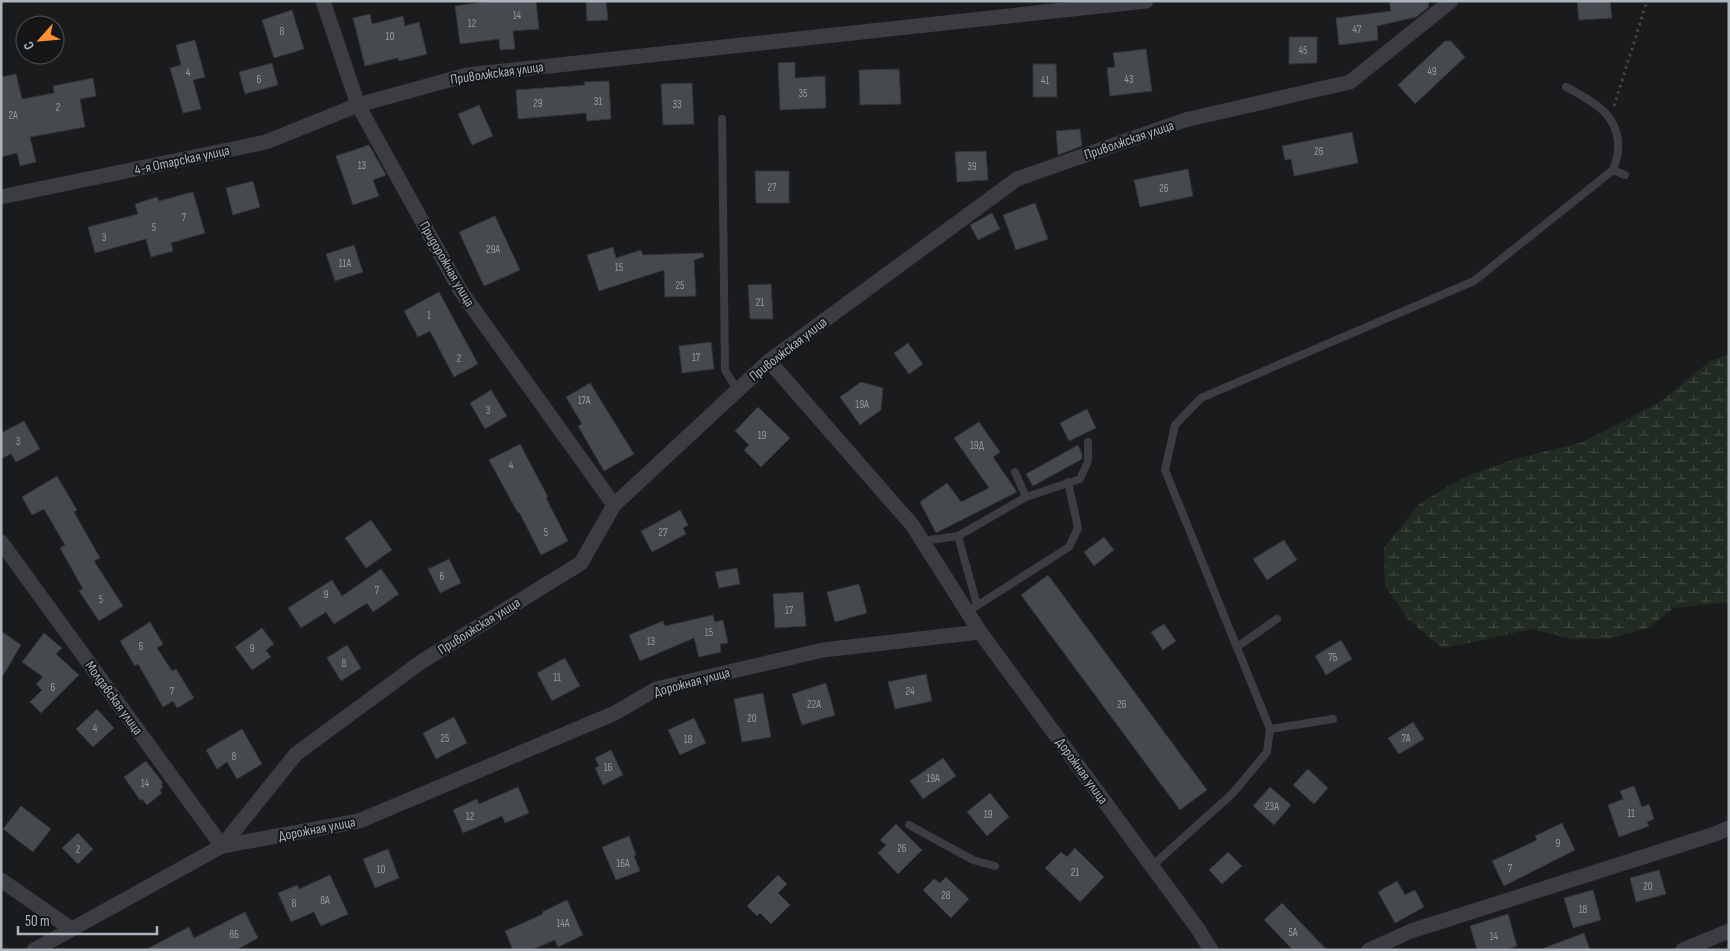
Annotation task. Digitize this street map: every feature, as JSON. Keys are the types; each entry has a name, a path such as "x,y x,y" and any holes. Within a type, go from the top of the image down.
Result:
{"street":[{"name":"Придорожная улица","path":"323,1 358,105 460,290 614,505"},
{"name":"Приволжская улица","path":"358,105 467,75 1146,1"},
{"name":"Приволжская улица","path":"222,846 296,754 421,662 581,563 614,505 769,361 1017,179 1185,120 1350,82 1450,1"},
{"name":"4-я Отарская улица","path":"1,197 266,142 358,105"},
{"path":"769,361 913,526 972,609 980,632"},
{"name":"Молдавская улица","path":"3,546 222,846"},
{"name":"Дорожная улица","path":"34,950 70,928 222,846 359,821 615,713 656,689 822,650 980,632 1198,929 1211,950"},
{"path":"1369,950 1411,931 1729,828"},
{"path":"1,880 70,928"},
{"path":"1684,950 1729,931"}],"lane":[{"path":"1152,866 1233,793 1267,752 1270,729 1166,470 1175,424 1201,398 1474,281 1613,170 1618,151 1616,128 1604,111 1566,87"},
{"path":"722,119 725,370 737,390"},
{"path":"1613,170 1625,175"},
{"path":"923,541 958,536 1026,497 1080,478 1088,460 1088,442"},
{"path":"1016,472 1026,497"},
{"path":"958,536 972,609 1069,547 1078,528 1068,482"},
{"path":"1237,647 1278,619"},
{"path":"1270,729 1333,719"},
{"path":"910,825 973,860 995,866"}],"path":[{"path":"1610,118 1647,1"}],"green space":[{"path":"1729,355 1729,602 1673,608 1650,627 1608,639 1572,639 1532,629 1442,648 1409,620 1385,586 1384,548 1420,503 1465,477 1515,459 1583,442 1660,402 1710,361"}],"building":[{"path":"490,1 536,1 539,29 513,31 515,49 500,50 499,39 460,44 455,6"},
{"path":"586,1 606,1 608,20 587,21"},
{"path":"1389,1 1428,1 1429,7 1416,17 1377,26 1378,40 1339,45 1336,18 1391,11"},
{"path":"1577,1 1610,1 1612,18 1579,20"},
{"path":"292,10 304,49 274,58 262,20"},
{"path":"370,14 372,24 403,16 405,26 419,22 427,54 399,61 398,58 365,66 353,18"},
{"path":"1289,37 1317,37 1317,63 1289,64"},
{"path":"195,40 205,77 193,80 201,109 183,113 170,68 181,65 176,45"},
{"path":"1445,41 1451,41 1465,57 1415,104 1398,85"},
{"path":"1146,49 1152,91 1110,96 1107,68 1115,67 1113,53"},
{"path":"795,62 795,78 825,76 826,108 780,110 778,63"},
{"path":"272,63 278,85 245,94 239,72"},
{"path":"1033,64 1056,64 1057,97 1033,97"},
{"path":"899,69 901,104 860,105 859,70"},
{"path":"16,74 22,99 54,93 53,86 93,78 96,96 80,99 85,127 30,137 36,162 20,166 17,153 1,157 1,77"},
{"path":"609,81 611,119 587,121 586,113 518,119 516,90 585,85 584,82"},
{"path":"692,83 694,124 663,125 661,84"},
{"path":"479,105 493,136 472,145 458,114"},
{"path":"1080,129 1082,146 1058,155 1056,131"},
{"path":"1352,132 1358,163 1294,176 1291,159 1285,160 1282,146"},
{"path":"369,145 386,175 373,180 379,196 353,205 336,156"},
{"path":"986,151 988,180 957,182 955,152"},
{"path":"1188,169 1193,196 1140,207 1134,180"},
{"path":"755,171 789,171 789,203 756,203"},
{"path":"253,181 260,207 233,215 226,188"},
{"path":"193,192 205,233 171,243 173,251 151,257 146,239 95,253 88,227 138,214 135,204 157,197 159,201"},
{"path":"1035,203 1048,239 1016,250 1003,215"},
{"path":"992,213 1000,229 978,240 970,225"},
{"path":"495,216 520,270 484,286 459,232"},
{"path":"354,245 363,272 335,281 326,254"},
{"path":"613,247 616,258 641,250 643,255 703,253 704,257 694,260 696,296 665,297 664,270 599,291 587,255"},
{"path":"771,284 773,319 750,319 748,285"},
{"path":"439,292 478,364 454,377 430,331 418,337 404,311"},
{"path":"711,342 714,369 682,373 679,346"},
{"path":"908,343 923,364 909,374 894,353"},
{"path":"861,382 883,388 881,410 860,425 840,397"},
{"path":"590,383 634,454 604,471 578,426 582,424 566,397"},
{"path":"491,390 507,416 485,429 470,403"},
{"path":"758,407 790,438 761,467 744,450 749,445 735,431"},
{"path":"1087,409 1096,428 1069,441 1060,423"},
{"path":"24,421 40,449 16,462 11,454 1,459 1,433"},
{"path":"979,422 1000,452 993,457 1017,492 936,533 920,502 947,483 961,502 989,488 954,438"},
{"path":"520,444 548,497 546,498 568,541 541,555 489,460"},
{"path":"1078,445 1082,459 1033,486 1026,474"},
{"path":"57,476 77,510 74,512 100,558 94,561 123,606 99,621 79,591 83,589 60,548 65,545 44,509 32,515 22,497"},
{"path":"680,510 688,525 683,528 686,534 652,552 641,531"},
{"path":"371,520 392,550 366,568 345,538"},
{"path":"1104,537 1114,550 1094,566 1084,552"},
{"path":"1284,540 1297,560 1267,580 1253,559"},
{"path":"449,559 461,583 440,593 428,569"},
{"path":"737,568 740,584 719,588 715,572"},
{"path":"381,569 399,594 373,612 367,603 334,624 326,612 301,628 288,608 332,580 342,596"},
{"path":"1048,575 1207,790 1180,810 1021,595"},
{"path":"859,584 867,613 835,622 827,592"},
{"path":"803,592 806,626 775,628 773,594"},
{"path":"713,615 715,622 723,620 728,643 720,644 721,652 699,657 694,638 640,661 629,635 663,621 665,626"},
{"path":"150,622 163,644 157,648 172,671 176,669 194,698 177,708 173,701 163,707 138,664 135,666 120,641"},
{"path":"1164,624 1176,641 1163,650 1151,632"},
{"path":"262,628 274,644 266,650 271,657 252,670 235,647"},
{"path":"1,631 21,645 1,679"},
{"path":"44,633 62,648 56,654 79,675 41,713 30,702 42,690 36,684 43,677 22,662"},
{"path":"1341,640 1352,659 1326,675 1315,656"},
{"path":"347,645 361,668 341,681 327,658"},
{"path":"565,658 580,686 552,701 537,673"},
{"path":"926,674 932,701 895,709 888,682"},
{"path":"826,683 835,715 802,725 792,694"},
{"path":"763,693 771,737 742,742 734,699"},
{"path":"97,709 114,728 93,747 76,729"},
{"path":"454,717 467,743 436,759 423,733"},
{"path":"694,718 706,743 680,755 668,730"},
{"path":"1413,722 1424,739 1399,754 1388,738"},
{"path":"242,729 262,764 237,779 227,762 217,769 206,750"},
{"path":"611,750 623,775 603,785 595,768 599,766 595,758"},
{"path":"943,758 956,776 923,799 910,781"},
{"path":"146,761 163,783 161,784 163,787 160,790 162,793 147,805 142,799 140,800 124,777"},
{"path":"1308,769 1328,788 1314,804 1293,785"},
{"path":"1634,786 1642,807 1649,804 1654,819 1647,822 1649,826 1619,837 1608,805 1623,799 1620,791"},
{"path":"518,787 529,813 505,823 502,816 463,833 453,810 477,799 479,804"},
{"path":"1270,787 1291,805 1274,825 1253,806"},
{"path":"990,793 1009,817 987,836 967,812"},
{"path":"21,806 51,829 33,852 3,829"},
{"path":"1562,823 1575,850 1504,886 1492,861 1537,840 1535,836"},
{"path":"896,824 922,850 898,874 878,853 886,845 880,840"},
{"path":"78,833 93,849 78,864 62,848"},
{"path":"629,836 640,871 616,880 602,847"},
{"path":"1075,848 1104,877 1080,902 1045,868 1061,852 1067,857"},
{"path":"388,849 399,878 375,888 363,859"},
{"path":"1228,852 1242,866 1222,884 1209,870"},
{"path":"1659,870 1666,894 1636,902 1630,878"},
{"path":"330,875 348,914 321,926 314,912 291,922 278,893 297,885 299,889"},
{"path":"778,875 787,884 778,893 790,905 771,924 760,913 757,916 747,906"},
{"path":"946,877 969,899 951,918 923,890 934,879 940,883"},
{"path":"1397,881 1405,895 1415,890 1424,907 1395,923 1378,892"},
{"path":"1593,890 1601,920 1573,928 1564,898"},
{"path":"567,900 583,935 558,947 555,940 531,950 513,950 505,931 543,914 542,912"},
{"path":"1282,903 1327,950 1293,950 1264,920"},
{"path":"245,912 258,938 236,950 145,950 189,927 194,938"},
{"path":"1508,914 1517,946 1506,950 1477,950 1470,926"},
{"path":"1584,933 1590,950 1544,950 1544,948"}]}
